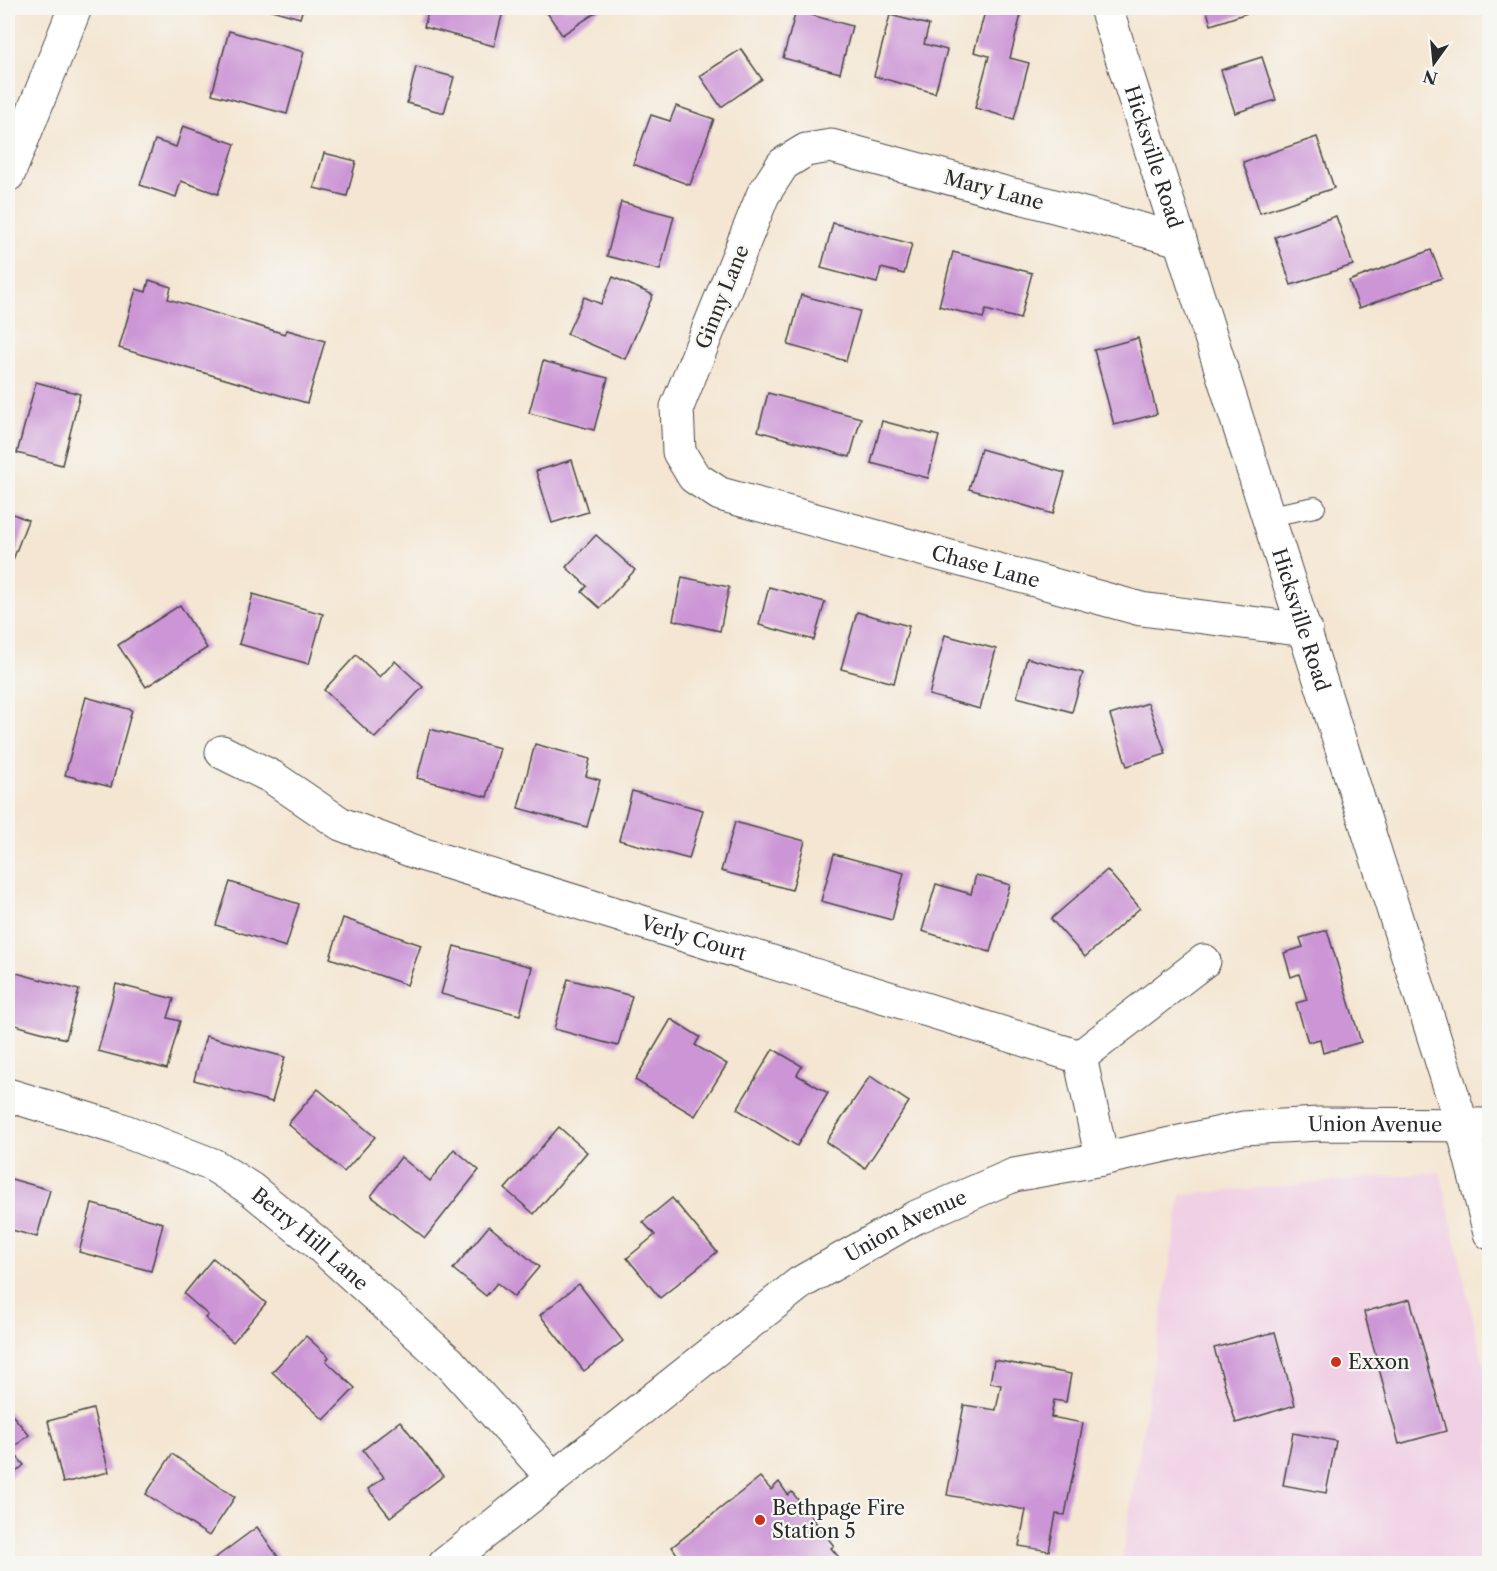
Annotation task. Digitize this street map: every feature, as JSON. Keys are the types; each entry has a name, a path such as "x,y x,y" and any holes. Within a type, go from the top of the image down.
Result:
{"street":[{"path":"8,175 75,8"},
{"name":"Hicksville Road","path":"1106,8 1306,630 1476,1125 1490,1233"},
{"name":"Mary Lane","path":"806,150 831,146 1180,240"},
{"name":"Ginny Lane","path":"684,461 679,452 677,406 763,195 783,164 806,150"},
{"name":"Chase Lane","path":"684,461 694,477 720,494 1129,606 1306,630"},
{"name":"Verly Court","path":"222,752 272,777 341,824 420,854 1080,1057"},
{"path":"1102,1159 1080,1057 1204,961"},
{"name":"Berry Hill Lane","path":"8,1095 117,1128 213,1165 251,1189 317,1243 449,1362 552,1478"},
{"name":"Union Avenue","path":"445,1563 800,1283 914,1218 1014,1175 1102,1159 1243,1128 1319,1124 1476,1125"}],"lane":[{"path":"1269,516 1314,507"}],"shaded area":[{"path":"1440,1172 1489,1388 1489,1563 1121,1564 1181,1195"}],"building":[{"path":"265,8 303,8 300,18"},
{"path":"429,8 504,8 494,46 424,27"},
{"path":"544,8 603,8 562,35"},
{"path":"986,8 1008,8 1022,11 1010,58 1029,63 1014,119 975,108 989,56 974,52"},
{"path":"1206,8 1248,8 1250,12 1211,25"},
{"path":"796,11 852,26 840,73 783,58"},
{"path":"890,15 929,25 924,44 947,50 935,93 874,76"},
{"path":"229,31 304,52 287,114 212,94"},
{"path":"741,49 762,79 721,107 700,76"},
{"path":"1262,57 1276,100 1235,113 1221,70"},
{"path":"416,67 454,77 444,113 407,103"},
{"path":"676,106 714,119 690,185 633,164 651,115 670,121"},
{"path":"183,126 235,144 218,194 181,181 176,197 140,185 155,140 176,147"},
{"path":"1317,137 1334,188 1260,213 1243,162"},
{"path":"324,153 356,161 347,196 314,188"},
{"path":"621,202 674,216 660,270 607,256"},
{"path":"1336,216 1353,265 1291,285 1275,237"},
{"path":"833,223 912,244 904,274 881,268 877,283 821,268"},
{"path":"1431,250 1442,278 1359,308 1349,281"},
{"path":"953,252 1032,273 1020,319 986,310 983,318 939,306"},
{"path":"613,277 653,295 625,359 567,334 584,297 601,304"},
{"path":"149,280 171,287 168,299 285,334 287,330 325,341 307,403 119,348 136,289 146,292"},
{"path":"801,295 860,311 846,361 788,345"},
{"path":"1138,338 1157,414 1114,425 1094,350"},
{"path":"543,361 608,378 594,430 529,413"},
{"path":"36,382 80,394 62,465 17,453"},
{"path":"768,393 861,418 850,457 758,431"},
{"path":"882,421 939,436 928,478 871,463"},
{"path":"981,449 1065,473 1053,514 969,489"},
{"path":"572,460 588,512 552,523 536,471"},
{"path":"8,512 28,520 8,573"},
{"path":"596,535 635,570 600,608 582,592 587,586 566,567"},
{"path":"682,577 729,587 720,631 673,620"},
{"path":"769,587 825,602 814,640 759,625"},
{"path":"253,594 323,614 309,664 239,644"},
{"path":"180,605 207,648 146,687 118,645"},
{"path":"857,612 909,626 894,683 841,669"},
{"path":"945,635 996,649 980,709 929,695"},
{"path":"356,655 380,677 395,661 423,687 375,738 324,690"},
{"path":"1027,658 1083,673 1072,712 1017,697"},
{"path":"86,697 132,710 111,787 65,775"},
{"path":"1148,703 1166,754 1127,766 1110,715"},
{"path":"430,729 500,748 487,797 417,778"},
{"path":"535,744 590,759 586,776 600,780 587,827 518,808"},
{"path":"632,791 703,810 689,859 619,840"},
{"path":"735,822 805,841 792,890 721,871"},
{"path":"834,854 904,873 892,920 821,901"},
{"path":"1107,870 1140,908 1085,957 1051,919"},
{"path":"976,875 1010,885 990,952 922,931 936,884 971,894"},
{"path":"230,882 299,904 286,947 216,925"},
{"path":"343,918 421,945 407,985 330,958"},
{"path":"1327,930 1361,1042 1323,1053 1320,1039 1308,1042 1296,1003 1307,1000 1299,974 1291,977 1284,953 1303,947 1300,938"},
{"path":"454,946 532,967 520,1015 441,994"},
{"path":"9,971 79,990 66,1039 8,1023"},
{"path":"568,979 632,996 618,1046 554,1029"},
{"path":"116,984 174,999 168,1018 180,1021 167,1069 98,1051"},
{"path":"671,1019 700,1037 695,1045 727,1064 695,1116 635,1080"},
{"path":"206,1036 285,1057 272,1102 194,1080"},
{"path":"773,1049 802,1066 797,1075 828,1093 797,1146 737,1109"},
{"path":"870,1076 909,1102 865,1168 826,1142"},
{"path":"318,1089 375,1137 344,1172 288,1124"},
{"path":"559,1127 587,1152 534,1214 505,1189"},
{"path":"454,1149 479,1170 425,1238 371,1196 401,1157 430,1181"},
{"path":"8,1178 50,1190 37,1237 8,1229"},
{"path":"672,1198 717,1252 660,1298 627,1258 655,1235 643,1222"},
{"path":"92,1204 163,1223 151,1271 79,1252"},
{"path":"489,1226 539,1267 514,1297 497,1283 486,1296 453,1269"},
{"path":"213,1258 266,1303 233,1342 205,1318 208,1315 184,1294"},
{"path":"579,1284 623,1341 584,1371 540,1315"},
{"path":"1410,1299 1446,1431 1399,1444 1364,1312"},
{"path":"1275,1332 1295,1405 1236,1423 1214,1348"},
{"path":"306,1336 329,1357 326,1361 355,1388 324,1420 272,1372"},
{"path":"994,1360 1071,1374 1066,1402 1054,1400 1051,1417 1083,1423 1065,1515 1056,1514 1049,1551 1019,1546 1026,1510 947,1495 964,1405 996,1410 1001,1385 990,1383"},
{"path":"93,1409 109,1472 63,1483 48,1421"},
{"path":"8,1410 29,1435 11,1450 24,1465 8,1479"},
{"path":"400,1421 443,1476 390,1517 368,1489 384,1477 363,1450"},
{"path":"1293,1433 1336,1441 1326,1493 1283,1485"},
{"path":"172,1454 235,1497 209,1536 146,1494"},
{"name":"Bethpage Fire Station 5","path":"760,1477 771,1490 779,1482 788,1495 792,1492 834,1546 831,1548 842,1561 839,1564 684,1564 672,1547"},
{"path":"257,1527 283,1564 207,1564"}],"place":[{"name":"Exxon","path":"1336,1362"},
{"name":"Bethpage Fire Station 5","path":"760,1520"}]}
